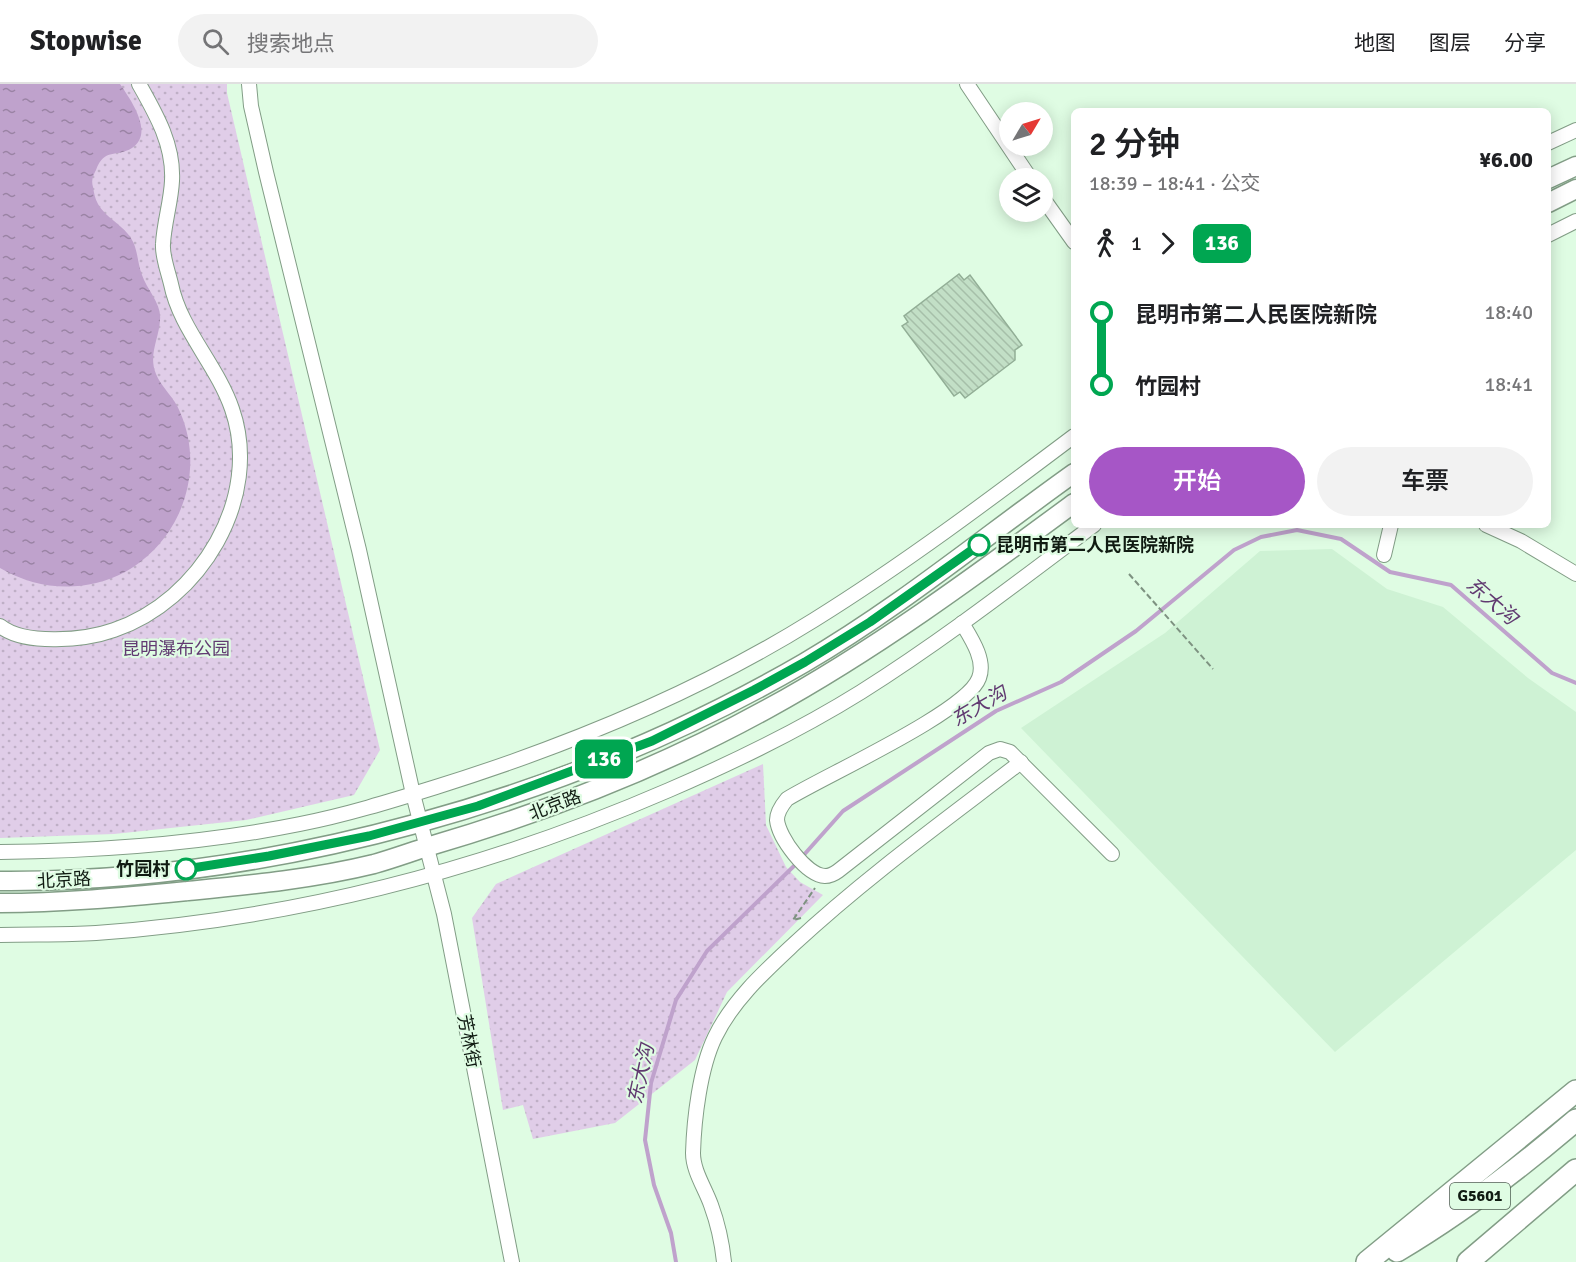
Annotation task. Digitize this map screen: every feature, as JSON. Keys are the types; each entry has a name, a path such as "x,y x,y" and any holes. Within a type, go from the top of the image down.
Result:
{"highway":[{"path":"1367,1262 1576,1090"},
{"name":"G5601","path":"1378,1262 1421,1236 1517,1170 1576,1120"},
{"name":"G5601","path":"1468,1262 1576,1170"},
{"path":"1490,1244 1576,1187"}],"main road":[{"path":"1551,178 1576,166"},
{"path":"1551,202 1576,189"},
{"name":"北京路","path":"0,881 45,882 209,867 369,836 478,806 652,741 754,690 870,622 1071,475"},
{"name":"北京路","path":"0,903 45,903 119,898 286,880 373,864 487,830 556,806 660,763 765,710 883,640 1071,505"}],"street":[{"path":"0,626 6,631 41,638 77,638 112,631 143,618 172,599 195,575 218,539 233,499 238,477 239,448 233,411 221,382 174,300 163,246 173,179 168,142 139,84"},
{"name":"芳林街","path":"249,84 251,106 266,172 357,541 413,794 444,914 512,1262"},
{"path":"967,84 1023,168"},
{"path":"1551,142 1576,130"},
{"path":"1053,212 1071,238"},
{"path":"1551,234 1576,221"},
{"path":"0,852 143,846 300,824 372,807 506,765 625,718 731,667 812,621 927,546 1071,438"},
{"path":"0,935 95,933 193,923 324,902 434,874 543,840 611,815 702,776 781,737 859,693 962,623 1090,528"},
{"path":"1384,555 1390,528"},
{"path":"1493,528 1521,541 1576,574"},
{"path":"962,623 974,643 980,667 980,678 973,688 966,697 941,714 787,799 780,808 777,820 790,850 814,873 823,876 838,871 989,753 1000,749 1010,752 1021,762 1112,854"},
{"path":"723,1262 722,1239 693,1157 704,1063 731,1009 749,987 836,905 1021,762"}],"path":[{"path":"1129,574 1213,669"},
{"path":"814,873 815,888 792,921 810,915 817,922"}],"shaded area":[{"name":"昆明市第二人民医院新院","path":"1332,549 1387,589 1443,607 1528,678 1576,712 1576,850 1335,1052 1021,728 1165,633 1260,551"}],"green space":[{"name":"昆明瀑布公园","path":"0,84 227,84 227,93 380,750 354,795 246,820 114,834 0,838"},
{"path":"763,764 766,825 786,867 800,882 823,895 727,992 695,1060 615,1123 533,1139 523,1105 503,1110 472,918 496,884"}],"water":[{"path":"0,84 120,84 134,107 141,125 138,142 132,148 103,158 94,174 92,185 96,200 102,210 131,238 144,281 159,308 160,320 153,354 154,367 158,379 178,407 187,435 190,458 189,480 174,523 145,559 110,579 78,586 46,585 15,576 0,568"}],"building":[{"path":"959,274 964,280 970,275 1022,345 1015,350 1015,360 965,398 960,392 954,396 902,326 908,322 904,316"}],"waterway":[{"name":"东大沟","path":"802,857 843,811 996,711 1061,682 1136,631 1234,550 1261,537 1297,530 1341,539 1390,572 1451,585 1552,673 1576,683"},
{"name":"东大沟","path":"676,1262 671,1233 654,1185 645,1140 651,1083 676,1000 707,951 798,862"}],"bus line":[{"name":"136","path":"186,869 209,867 369,836 478,806 652,741 805,662 870,622 979,545"}],"place":[{"name":"昆明市第二人民医院新院","path":"979,545"},
{"name":"竹园村","path":"186,869"}]}
